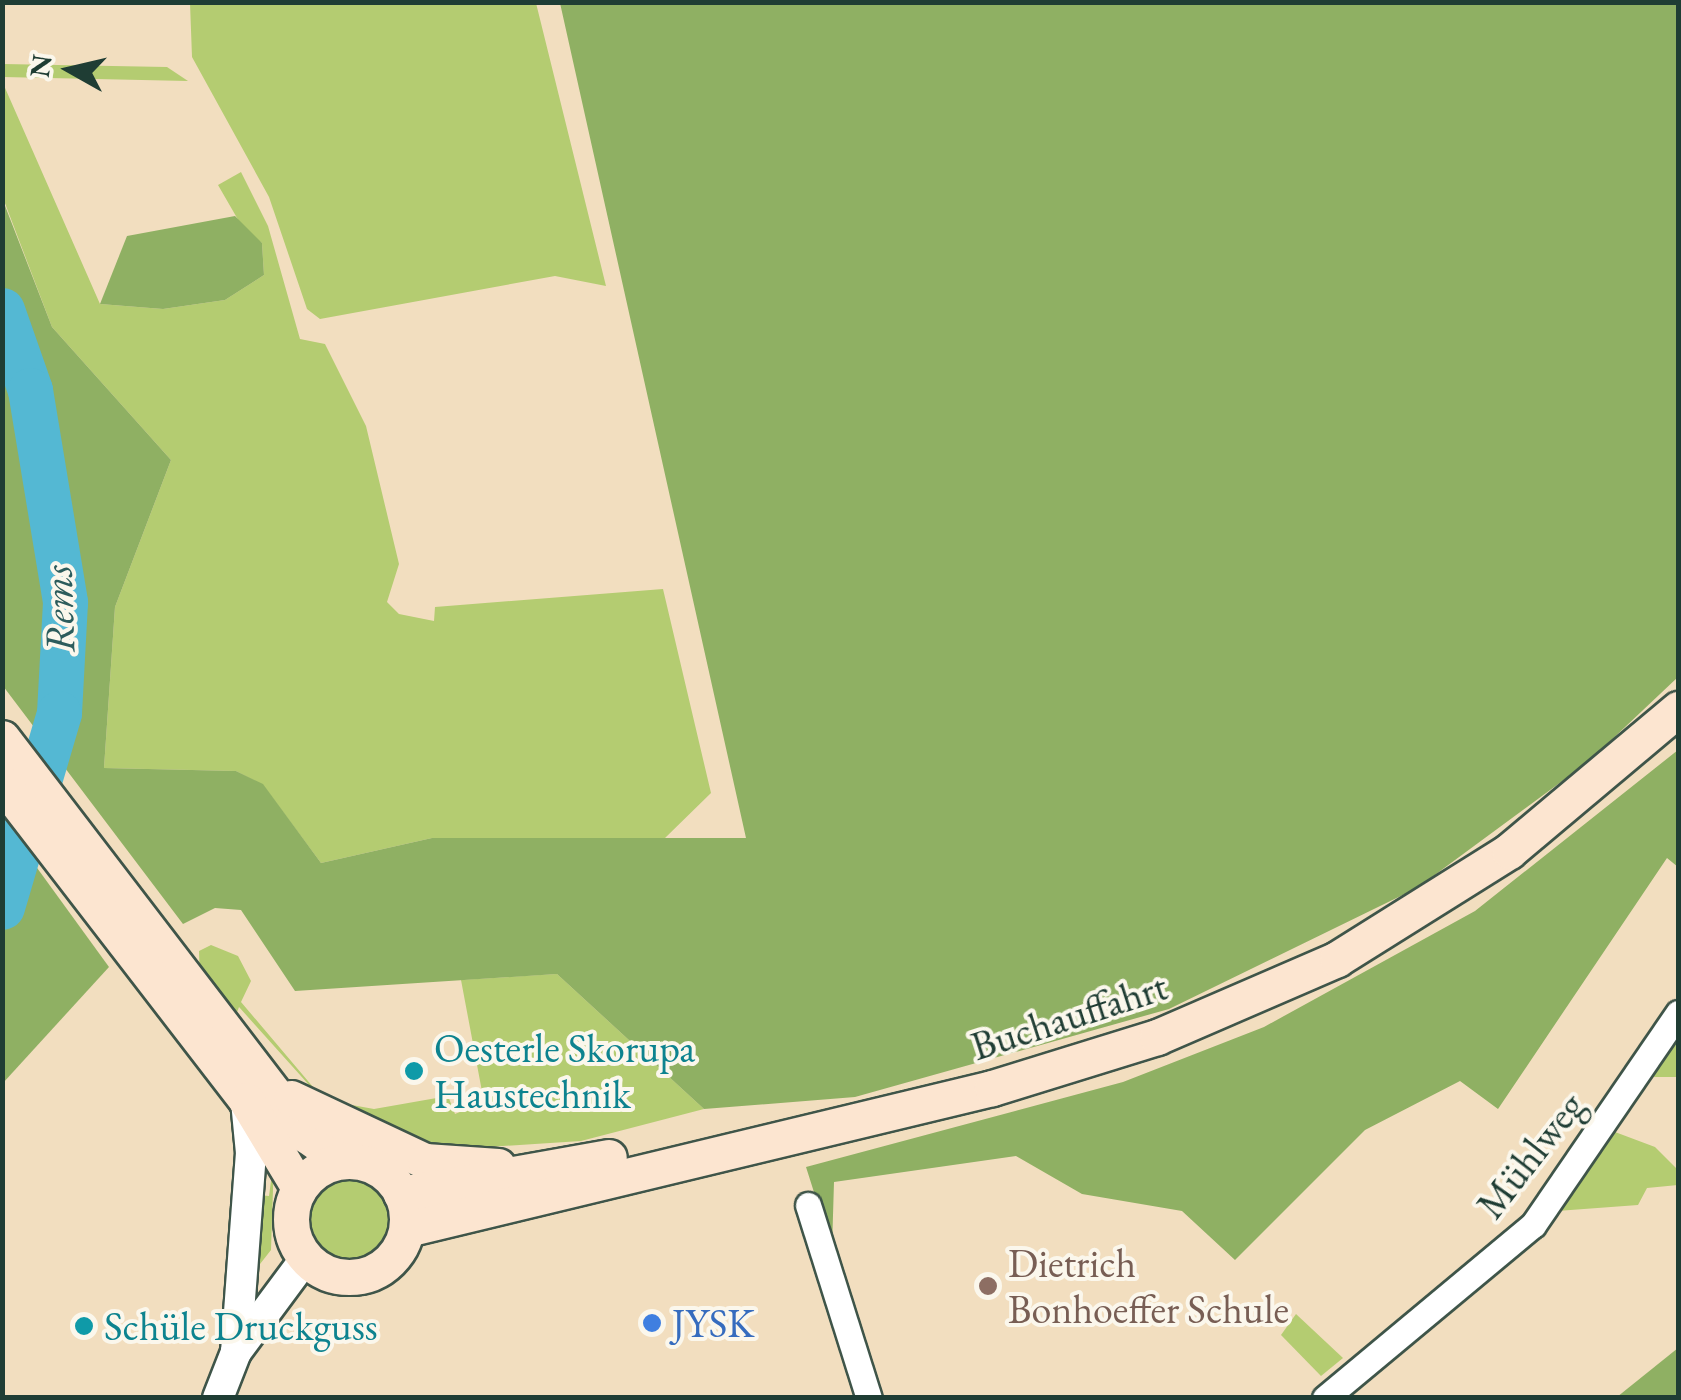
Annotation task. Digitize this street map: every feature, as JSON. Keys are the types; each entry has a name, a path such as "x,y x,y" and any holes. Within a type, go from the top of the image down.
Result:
{"main road":[{"name":"Buchauffahrt","path":"753,1139 823,1127 1158,1037 1337,958 1509,851 1678,709"},
{"path":"2,738 255,1090 299,1188 290,1224 305,1259 332,1276 364,1276 392,1259 407,1229 401,1194 378,1168 344,1161 255,1090 79,885 2,783"},
{"path":"255,1090 425,1161 559,1165"},
{"path":"401,1194 559,1165 753,1139"},
{"path":"407,1229 753,1139"},
{"path":"299,1188 344,1161"}],"street":[{"name":"Mühlweg","path":"1325,1398 1533,1225 1678,1013"},
{"path":"236,1352 255,1090"},
{"path":"808,1205 869,1398"},
{"path":"218,1398 236,1352 305,1259"}],"green space":[{"path":"190,3 536,3 606,286 555,276 320,319 307,309 269,197 192,57"},
{"path":"560,3 1678,3 1678,677 1588,762 1417,888 1169,1009 855,1097 704,1109 557,974 295,991 241,910 215,908 183,924 3,686 2,198 52,327 171,460 115,607 104,768 236,771 263,784 321,863 432,838 746,838"},
{"path":"3,64 167,67 188,81 3,77"},
{"path":"2,81 100,304 163,309 225,300 264,275 262,243 244,230 218,185 241,172 268,226 300,339 325,344 366,426 399,564 387,602 399,614 434,621 435,607 663,589 711,793 665,838 432,838 321,863 263,785 236,771 104,768 115,607 171,460 52,327 3,198"},
{"path":"235,216 262,243 264,275 225,300 163,309 100,304 127,236"},
{"path":"1678,750 1678,867 1667,858 1498,1109 1460,1081 1365,1130 1235,1260 1182,1211 1082,1194 1016,1156 834,1182 832,1249 806,1167 1123,1082 1264,1027 1475,911"},
{"path":"2,823 109,967 3,1083"},
{"path":"211,945 238,956 251,981 241,1002 324,1100 374,1109 448,1096 455,1114 484,1102 461,980 557,974 704,1109 581,1141 442,1150 327,1105 239,1007 236,1015 214,1004 200,987 199,951"},
{"path":"1678,1026 1678,1077 1647,1077"},
{"path":"1607,1129 1655,1147 1678,1170 1678,1185 1647,1188 1638,1205 1557,1211"},
{"path":"274,1159 271,1250 253,1273 258,1195 269,1196"},
{"path":"351,1178 376,1185 388,1197 395,1222 388,1247 376,1259 351,1266 326,1259 314,1247 307,1222 314,1197 326,1185"},
{"path":"1296,1314 1343,1358 1321,1376 1281,1335"},
{"path":"1678,1348 1678,1397 1617,1397"}],"waterway":[{"name":"Rems","path":"2,310 30,390 65,602 59,713 2,907"}],"place":[{"name":"Oesterle Skorupa Haustechnik","path":"414,1071"},
{"name":"Dietrich Bonhoeffer Schule","path":"988,1286"},
{"name":"JYSK","path":"652,1323"},
{"name":"Schüle Druckguss","path":"84,1326"}]}
